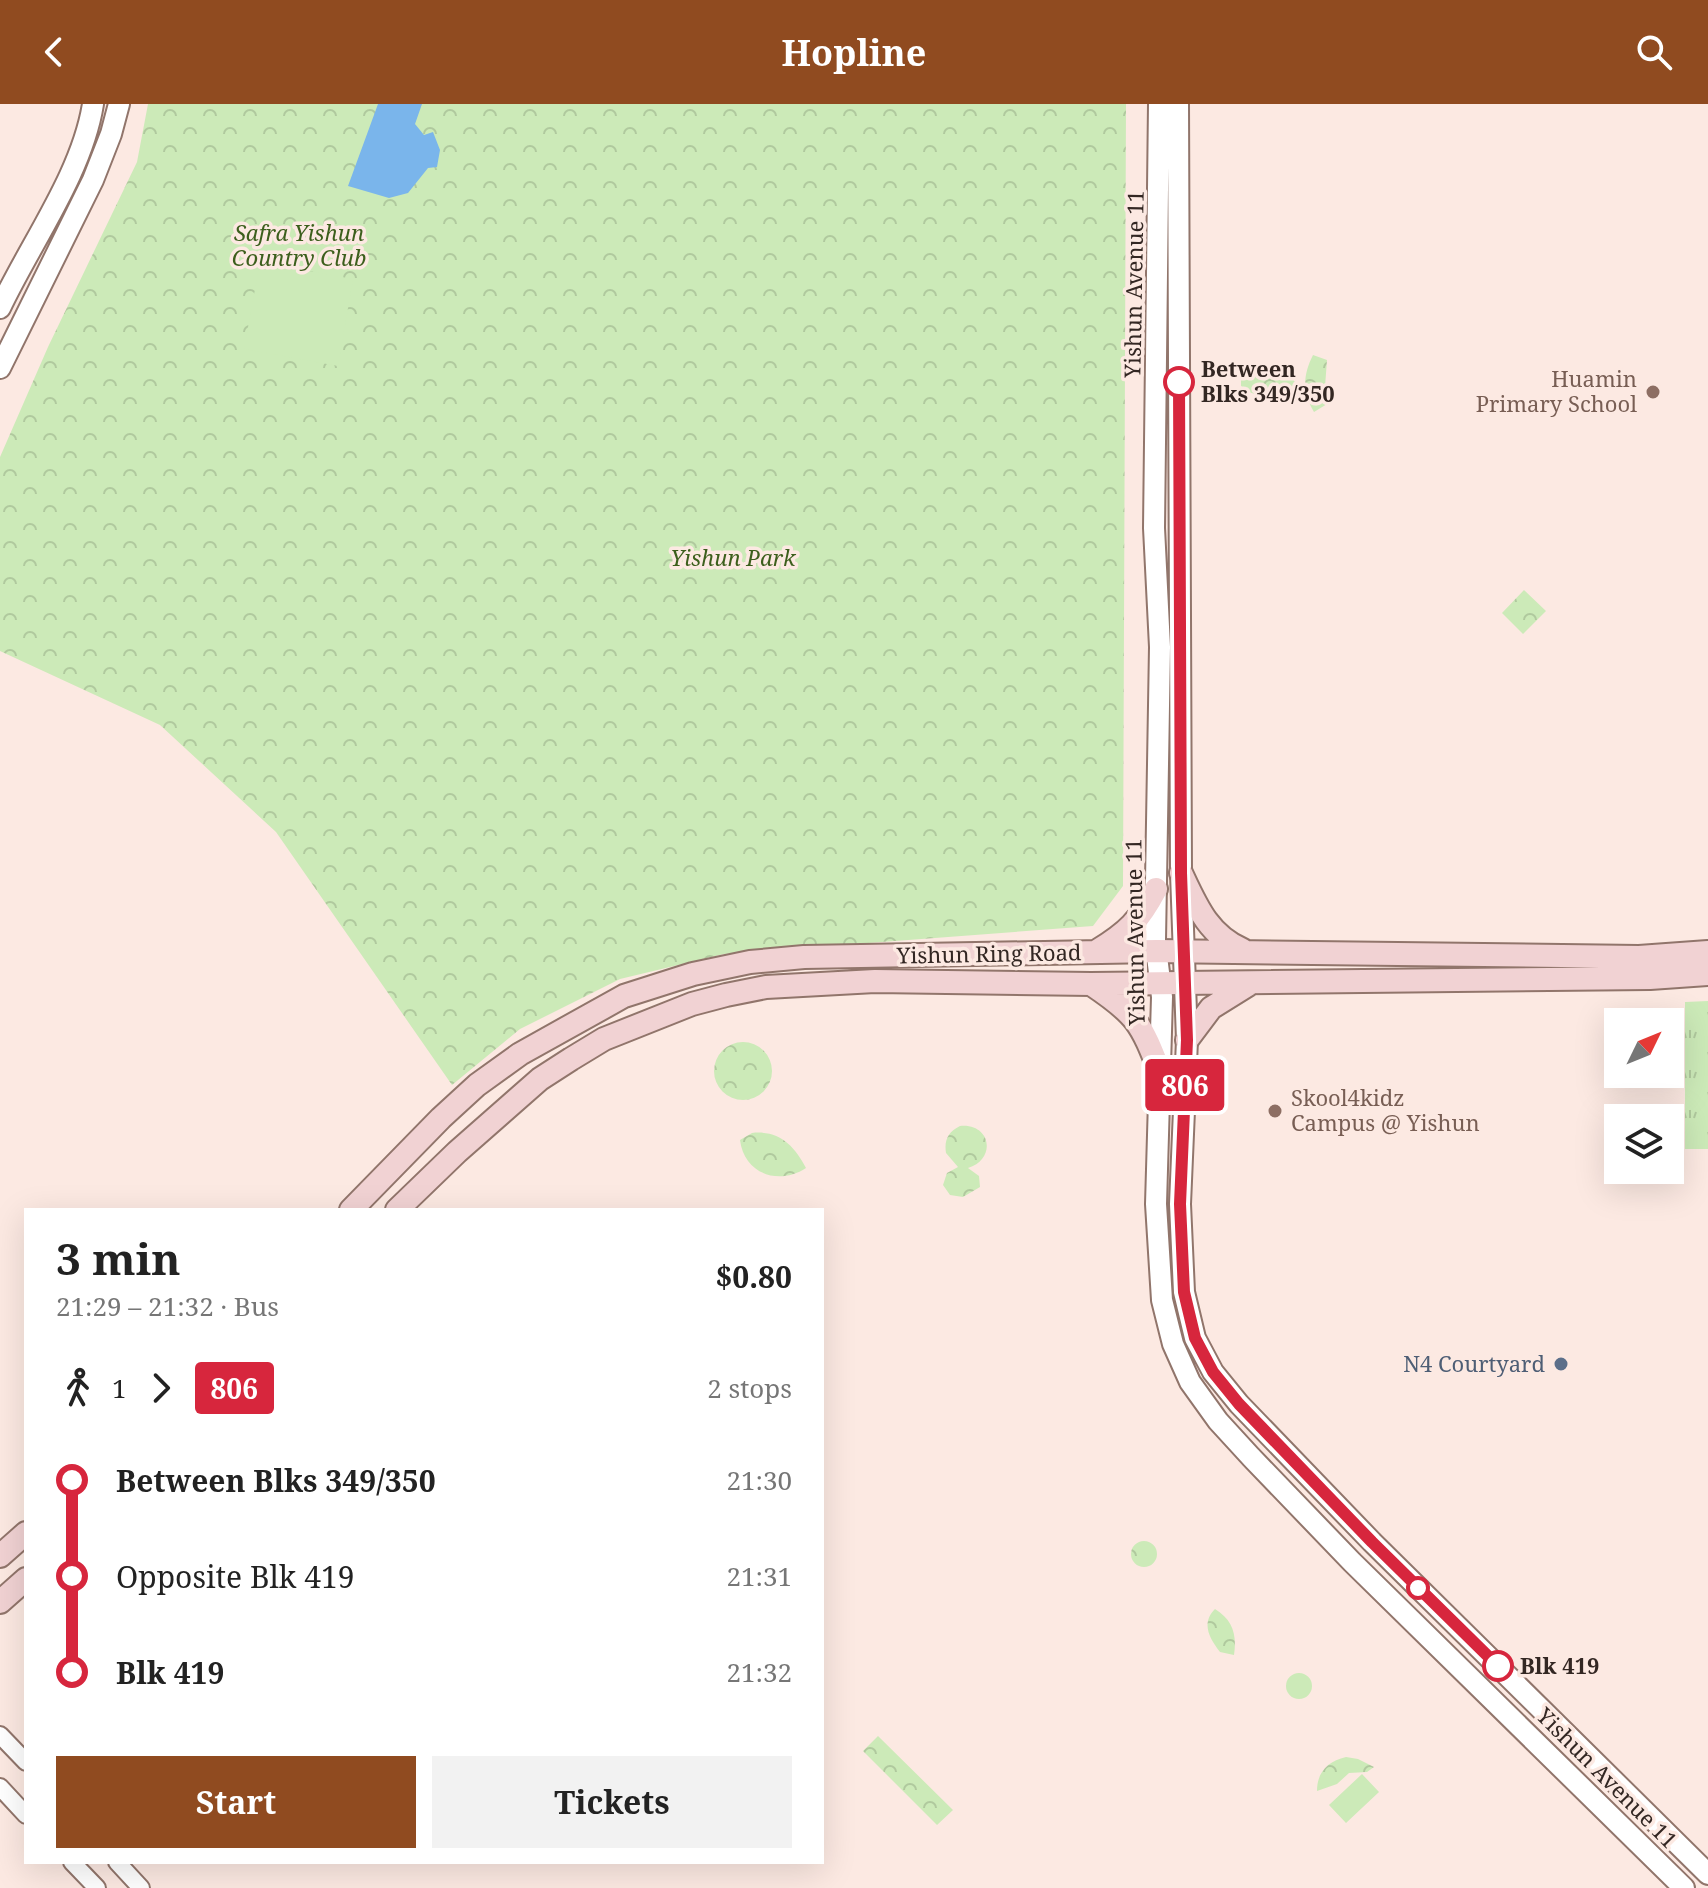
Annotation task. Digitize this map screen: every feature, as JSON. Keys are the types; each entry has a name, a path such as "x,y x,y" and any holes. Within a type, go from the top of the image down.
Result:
{"main road":[{"path":"1181,873 1212,931 1230,944 1254,954"},
{"path":"1096,952 1130,930 1156,889"},
{"name":"Yishun Ring Road","path":"353,1208 441,1118 477,1085 520,1054 624,996 693,974 750,962 804,957 1157,951 1639,957 1708,952"},
{"name":"Yishun Ring Road","path":"399,1208 540,1079 604,1039 692,1004 766,987 875,981 1160,984 1650,978 1708,974"},
{"path":"1187,1040 1211,1008 1252,982"},
{"path":"1091,984 1118,1002 1142,1028 1162,1077"},
{"path":"0,1556 24,1535"},
{"path":"0,1602 24,1581"}],"street":[{"path":"0,308 69,175 91,120 93,104"},
{"path":"0,368 93,180 119,104"},
{"name":"Yishun Avenue 11","path":"1159,104 1154,528 1160,647 1156,889 1162,1077 1156,1204 1162,1300 1173,1344 1190,1382 1218,1421 1352,1562 1684,1888"},
{"name":"Yishun Avenue 11","path":"1178,104 1181,873 1187,1040 1180,1204 1184,1292 1195,1338 1213,1372 1239,1404 1372,1542 1708,1874"},
{"path":"1160,647 1170,635 1180,633"},
{"path":"1157,849 1168,847 1182,834"},
{"path":"0,1735 24,1760"},
{"path":"0,1787 24,1813"},
{"path":"74,1864 97,1888"},
{"path":"119,1864 141,1888"}],"green space":[{"name":"Yishun Park","path":"148,104 1126,104 1123,886 1093,926 724,954 620,979 520,1029 452,1085 276,832 160,725 0,651 0,457 48,347 137,162"},
{"path":"260,262 353,279 338,366 244,349"},
{"path":"1313,355 1327,360 1325,387 1332,401 1314,412 1305,384"},
{"path":"1260,371 1287,374 1296,385 1284,393 1269,396 1254,394 1241,386 1241,380"},
{"path":"1524,590 1546,611 1523,634 1502,613"},
{"path":"1708,1001 1708,1149 1685,1149 1685,1002"},
{"path":"743,1042 764,1050 772,1071 764,1092 743,1100 722,1092 714,1071 722,1050"},
{"path":"960,1126 978,1130 986,1142 983,1157 968,1168 979,1176 980,1187 963,1197 950,1195 943,1185 947,1173 958,1167 946,1153 946,1144 952,1131"},
{"path":"752,1133 770,1134 785,1141 806,1168 785,1176 764,1174 756,1169 743,1152 740,1140"},
{"path":"1144,1541 1153,1545 1157,1554 1153,1563 1144,1567 1135,1563 1131,1554 1135,1545"},
{"path":"1215,1609 1226,1618 1232,1629 1234,1655 1220,1652 1210,1636 1208,1620"},
{"path":"1299,1673 1308,1677 1312,1686 1308,1695 1299,1699 1290,1695 1286,1686 1290,1677"},
{"path":"878,1736 953,1810 937,1825 863,1751"},
{"path":"1346,1757 1374,1767 1367,1772 1349,1773 1337,1784 1317,1791 1325,1768"},
{"path":"1362,1774 1379,1792 1346,1823 1329,1805"}],"water":[{"path":"378,104 422,104 415,124 424,135 433,132 440,150 437,167 428,168 408,193 389,198 348,186"}],"bus line":[{"name":"806","path":"1179,382 1181,873 1187,1040 1180,1204 1184,1292 1195,1338 1213,1372 1239,1404 1372,1542 1498,1666"}],"place":[{"name":"Between Blks 349/350","path":"1179,382"},
{"name":"Huamin Primary School","path":"1653,392"},
{"name":"Skool4kidz Campus @ Yishun","path":"1275,1111"},
{"name":"N4 Courtyard","path":"1561,1364"},
{"name":"Blk 419","path":"1498,1666"}],"park label":[{"name":"Safra Yishun Country Club","path":"299,246"}]}
